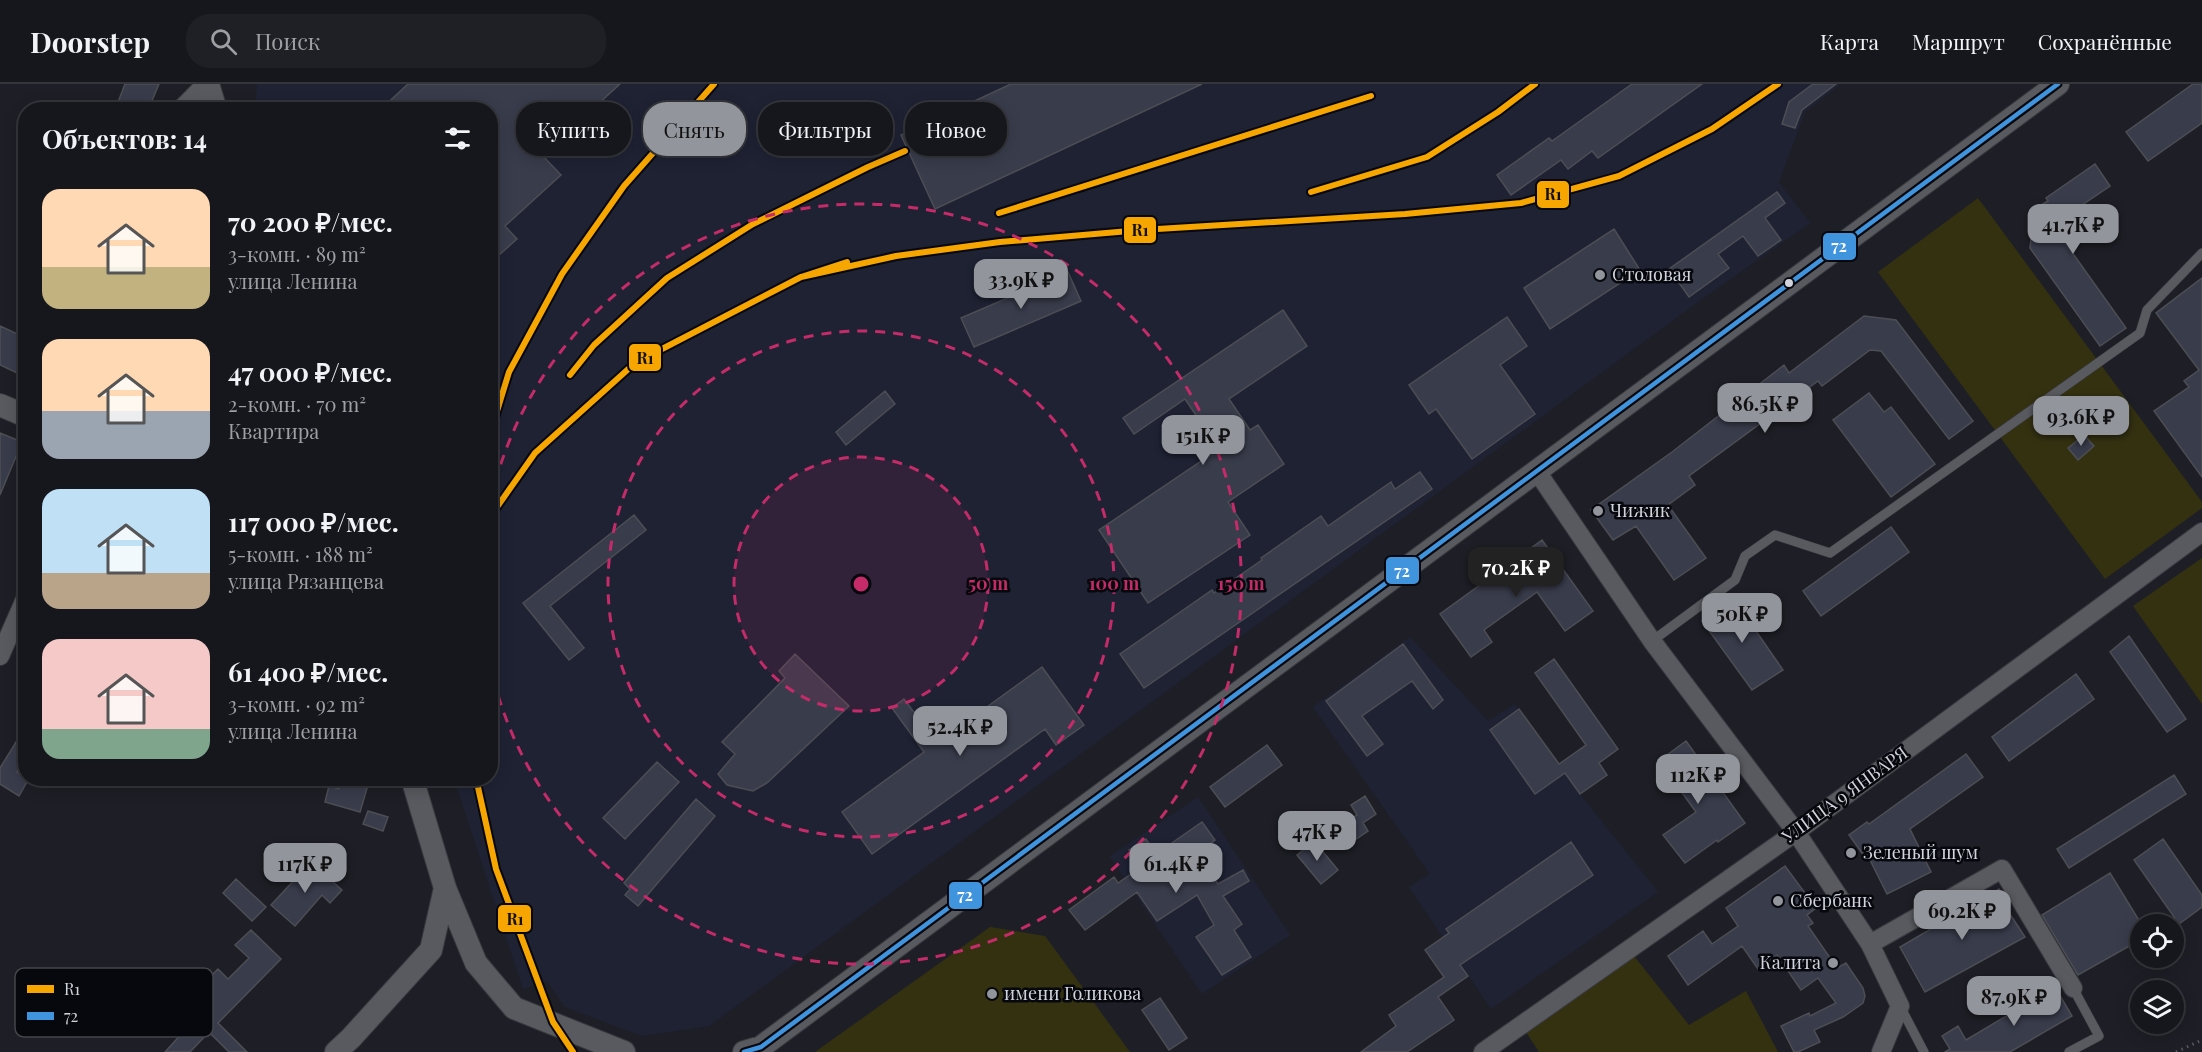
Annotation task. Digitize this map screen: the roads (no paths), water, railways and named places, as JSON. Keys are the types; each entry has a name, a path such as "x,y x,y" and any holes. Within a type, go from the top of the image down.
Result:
{"street":[{"path":"188,102 207,84 213,102"},
{"path":"744,1052 761,1047 2058,84"},
{"path":"0,405 18,413"},
{"path":"1536,470 1652,641 1796,832 1870,944 1900,1006 1881,1052"},
{"name":"УЛИЦА 9 ЯНВАРЯ","path":"1483,1052 1796,832 2202,532"},
{"path":"0,656 18,615"},
{"path":"414,786 445,888 476,963 514,1008 624,1052"},
{"path":"1870,944 2002,869 2073,988"},
{"path":"336,1052 431,950 445,888"}],"lane":[{"path":"1652,641 1735,580 1745,556 1775,535 1830,553 2140,333 2147,310 2202,253"},
{"path":"2069,1052 2099,1036 2073,988"},
{"path":"1900,1006 1924,1052"}],"place":[{"name":"Столовая","path":"1600,275"},
{"name":"Чижик","path":"1598,511"},
{"name":"Зеленый шум","path":"1851,853"},
{"name":"Сбербанк","path":"1778,901"},
{"name":"Калита","path":"1833,963"},
{"name":"имени Голикова","path":"992,994"}]}
